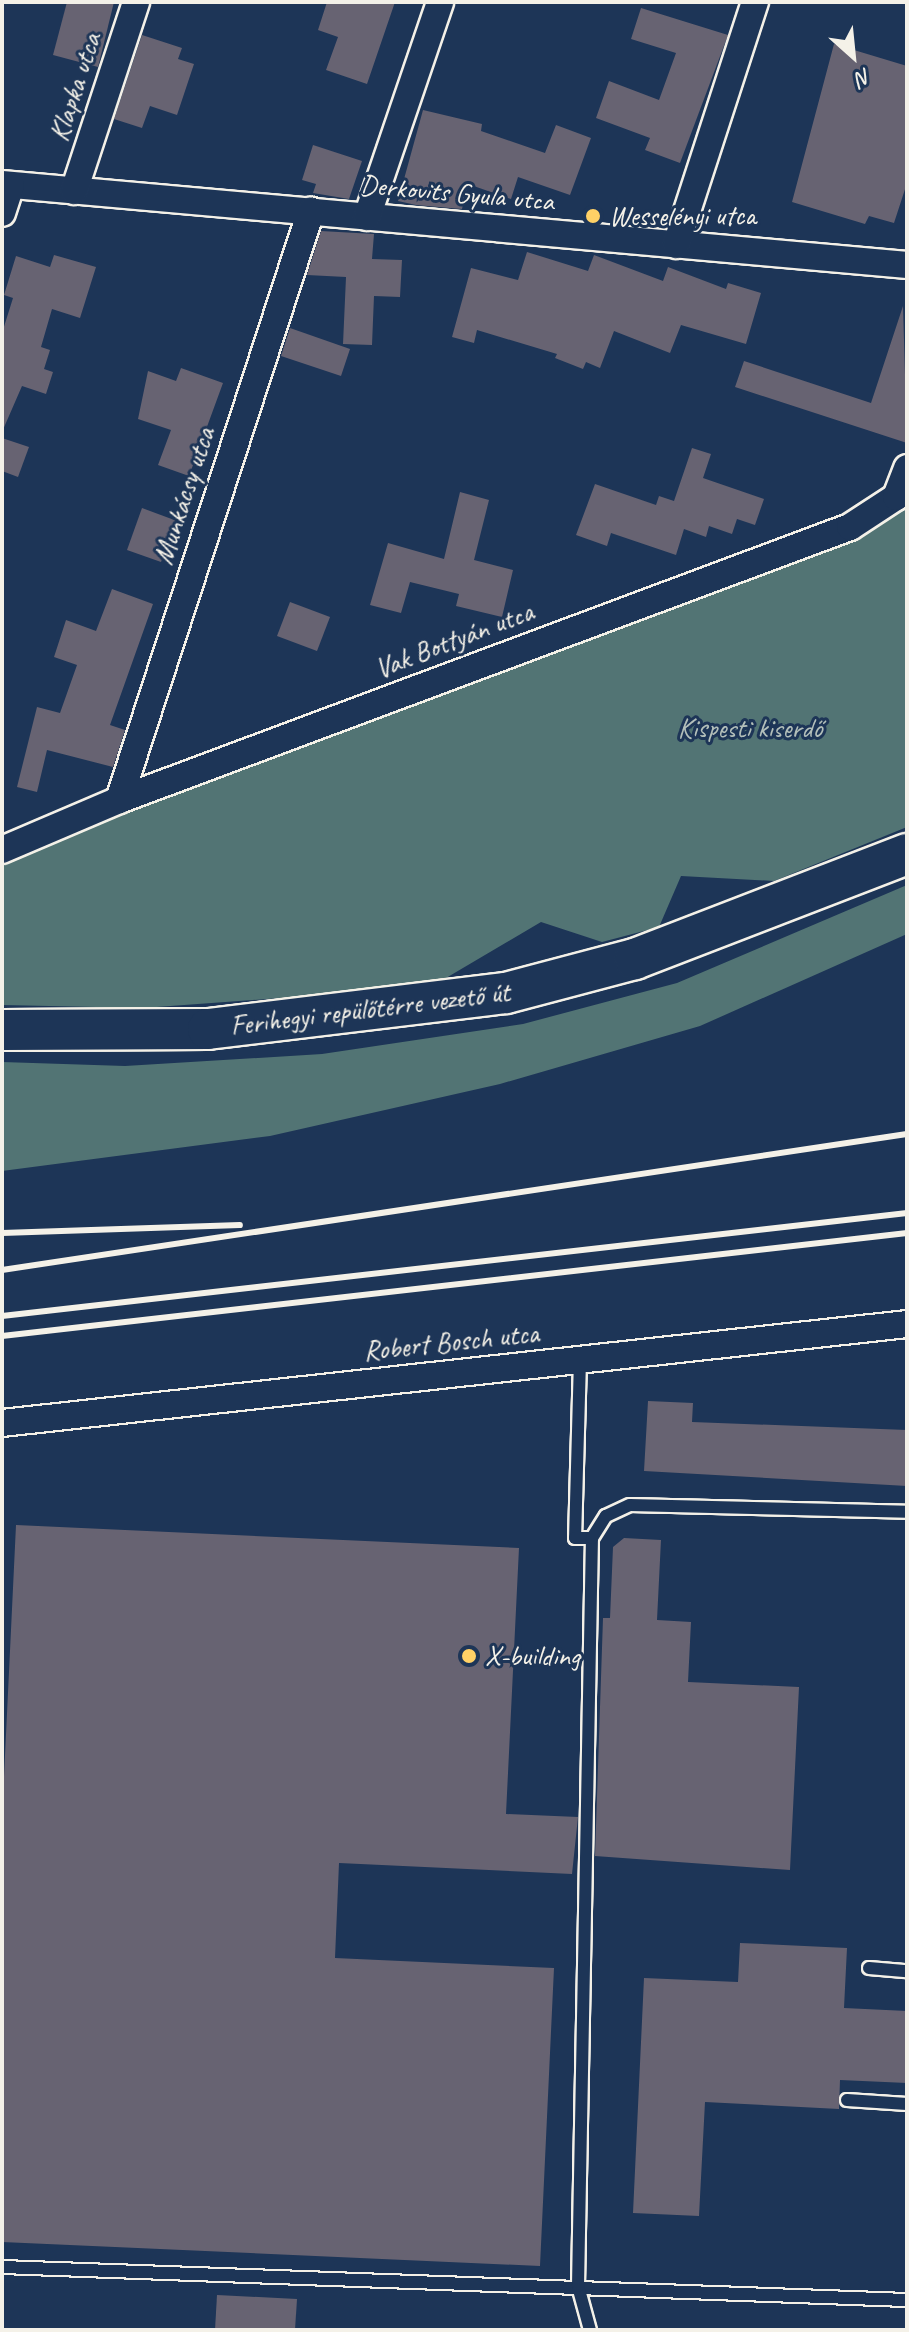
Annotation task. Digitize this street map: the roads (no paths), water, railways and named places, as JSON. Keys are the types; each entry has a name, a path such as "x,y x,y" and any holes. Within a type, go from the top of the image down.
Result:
{"main road":[{"name":"Ferihegyi repülőtérre vezető út","path":"2,1030 208,1029 506,993 635,959 907,854"}],"street":[{"name":"Klapka utca","path":"74,191 136,2"},
{"path":"367,217 440,2"},
{"path":"676,245 755,2"},
{"name":"Derkovits Gyula utca","path":"7,184 907,265"},
{"path":"2,213 7,184"},
{"name":"Munkácsy utca","path":"119,800 311,211"},
{"name":"Vak Bottyán utca","path":"2,850 119,800 850,527 896,497 907,468"},
{"name":"Robert Bosch utca","path":"2,1423 907,1324"}],"lane":[{"path":"580,1360 575,1538 592,1538"},
{"path":"590,2330 578,2286 592,1538 606,1516 630,1505 907,1512"},
{"path":"869,1968 907,1971"},
{"path":"847,2100 907,2104"},
{"path":"2,2267 907,2300"}],"railway":[{"path":"2,1270 907,1134"},
{"path":"2,1316 907,1213"},
{"path":"2,1233 240,1225"},
{"path":"2,1336 907,1233"}],"place":[{"name":"Wesselényi utca","path":"593,216"},
{"name":"X-building","path":"469,1656"}],"park label":[{"name":"Kispesti kiserdő","path":"750,728"}]}
